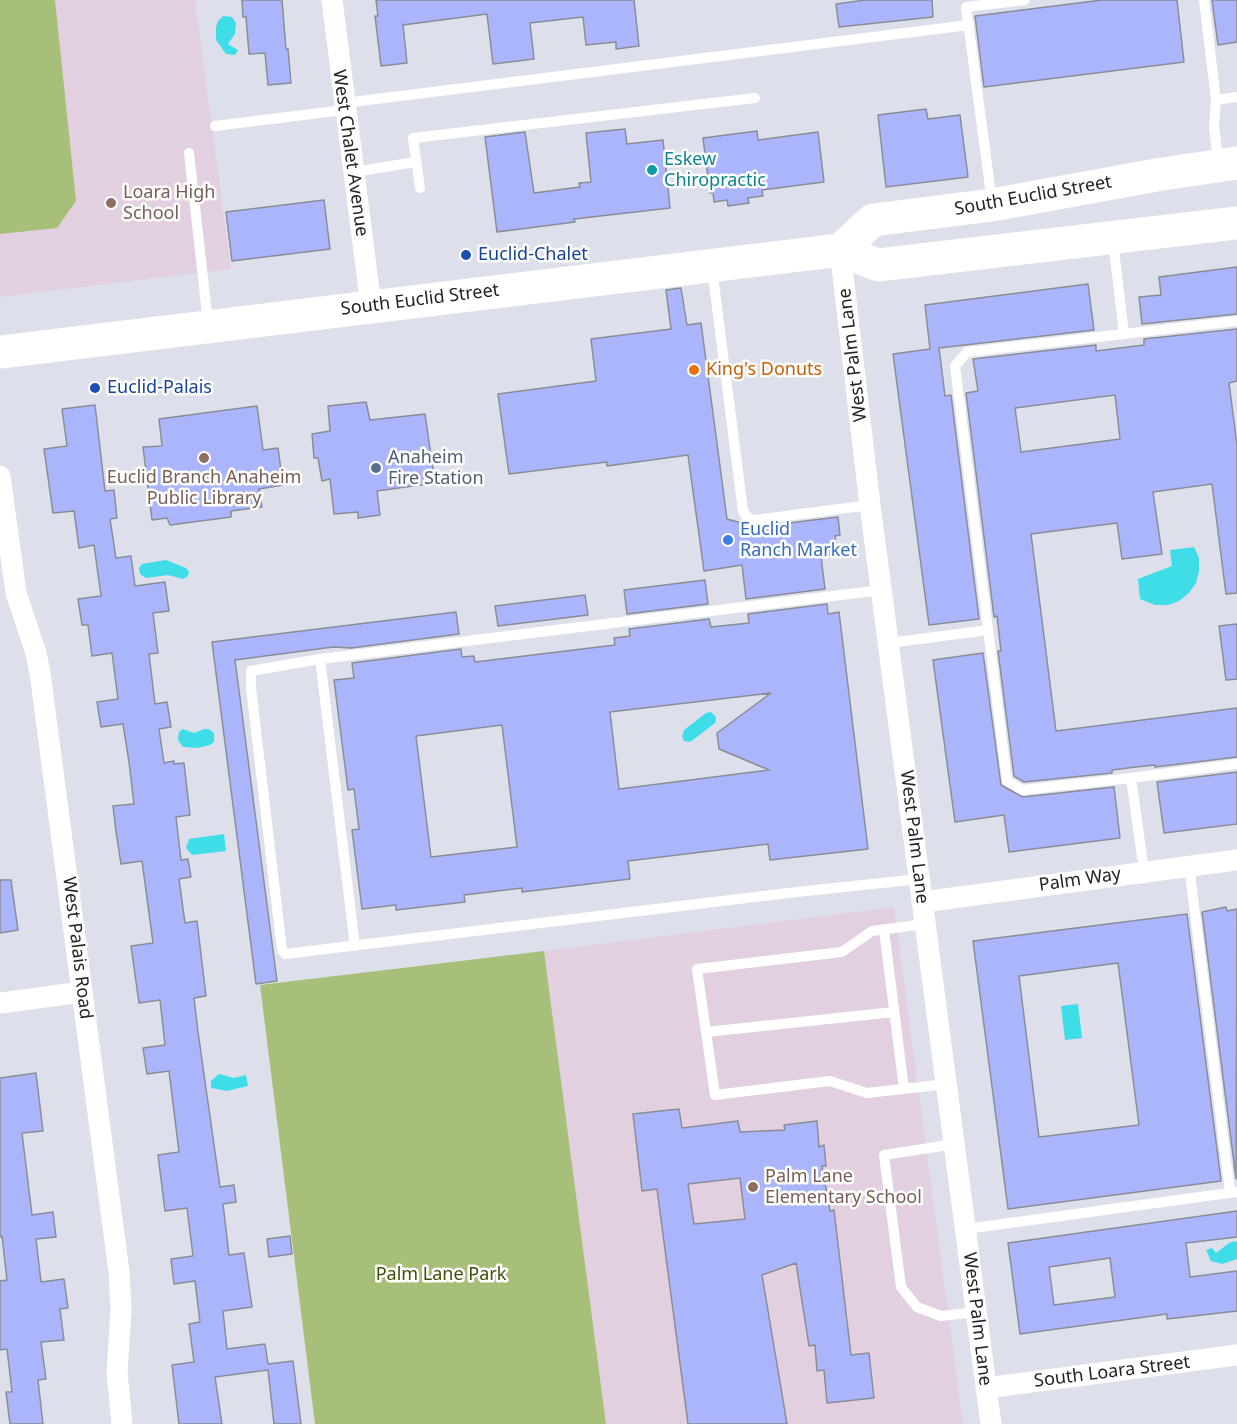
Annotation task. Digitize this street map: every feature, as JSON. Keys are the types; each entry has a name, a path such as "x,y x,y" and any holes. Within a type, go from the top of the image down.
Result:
{"main road":[{"name":"South Euclid Street","path":"840,250 873,220 992,206 1228,164"},
{"name":"South Euclid Street","path":"0,352 840,250 878,265 1237,223"}],"street":[{"name":"West Chalet Avenue","path":"332,0 371,306"},
{"name":"West Palm Lane","path":"840,250 870,505 991,1424"},
{"name":"West Palais Road","path":"0,476 16,593 36,653 40,673 119,1272 121,1310 117,1373 122,1424"},
{"name":"Palm Way","path":"922,902 1237,860"},
{"path":"0,1003 82,992"},
{"name":"South Loara Street","path":"986,1388 1237,1355"}],"lane":[{"path":"992,206 966,8 1025,0"},
{"path":"1204,0 1216,100 1214,126 1228,164"},
{"path":"215,126 344,106 969,25"},
{"path":"1216,100 1237,97"},
{"path":"420,188 413,138 755,98"},
{"path":"189,153 209,326"},
{"path":"353,172 416,162"},
{"path":"1113,238 1124,334"},
{"path":"711,264 742,512 748,518 755,520 870,505"},
{"path":"1237,321 967,352 955,366 1007,781 1022,790 1237,764"},
{"path":"882,591 254,669 249,673 282,950 285,954 776,894 919,879"},
{"path":"889,643 988,630"},
{"path":"320,659 355,946"},
{"path":"1131,778 1144,871"},
{"path":"966,1229 1233,1192 1189,866"},
{"path":"925,924 872,931 842,952 697,969 715,1095 830,1081 867,1093 947,1084"},
{"path":"884,930 904,1089"},
{"path":"706,1032 894,1012"},
{"path":"955,1144 884,1155 901,1287 917,1307 941,1316 976,1312"}],"shaded area":[{"name":"Loara High School","path":"0,0 195,0 231,269 0,297"},
{"name":"Palm Lane Elementary School","path":"894,907 963,1424 606,1424 544,951"}],"green space":[{"path":"0,0 55,0 76,201 57,228 0,234"},
{"name":"Palm Lane Park","path":"544,951 606,1424 315,1424 260,985"}],"water":[{"path":"223,16 232,17 236,23 235,34 228,44 238,50 235,55 226,54 216,40 216,27"},
{"path":"1194,547 1199,558 1199,571 1196,583 1189,593 1179,601 1168,605 1155,605 1140,599 1138,579 1172,566 1170,550"},
{"path":"166,560 186,568 189,572 188,576 183,579 168,575 146,578 140,574 139,568 142,564"},
{"path":"711,712 716,717 715,723 693,740 684,741 682,736 684,730 706,713"},
{"path":"183,729 194,733 209,729 214,733 214,742 197,748 183,747 178,740 179,732"},
{"path":"224,834 226,851 192,855 186,848 189,839"},
{"path":"1078,1004 1082,1038 1065,1040 1061,1006"},
{"path":"219,1074 234,1078 246,1075 248,1086 227,1091 211,1088 211,1081"},
{"path":"1235,1241 1237,1242 1237,1259 1222,1264 1211,1261 1206,1250 1212,1248 1216,1253"}],"building":[{"path":"242,0 282,0 291,83 268,85 265,53 249,54"},
{"path":"376,0 634,0 639,46 616,49 616,42 586,45 583,17 530,23 534,59 493,64 487,14 403,25 407,63 381,66 375,16 378,16"},
{"path":"865,0 932,0 933,17 839,27 836,4"},
{"path":"1102,0 1177,0 1184,62 984,87 975,16"},
{"path":"1212,0 1237,0 1237,42 1218,45"},
{"path":"926,109 928,119 960,115 968,177 886,187 878,115"},
{"path":"625,129 627,144 663,140 670,208 574,219 575,222 497,232 485,137 525,132 534,193 580,187 579,183 591,182 586,133"},
{"path":"757,131 758,140 818,132 824,182 762,190 763,196 748,198 749,203 728,206 727,200 714,202 713,193 710,193 703,138"},
{"path":"324,200 330,249 232,261 226,212"},
{"path":"1237,267 1237,314 1142,324 1139,297 1161,295 1159,277"},
{"path":"1088,284 1094,330 939,348 945,396 951,395 979,619 929,625 893,354 930,349 925,305"},
{"path":"681,288 687,325 701,323 727,519 756,527 838,517 840,535 835,536 837,554 821,556 825,589 746,599 742,565 704,571 688,455 607,466 607,462 509,474 498,394 596,381 591,339 671,329 666,290"},
{"path":"1237,329 1237,381 1229,383 1237,445 1237,593 1226,594 1212,484 1153,492 1162,554 1122,559 1117,523 1031,534 1056,731 1237,708 1237,757 1155,767 1155,765 1136,767 1112,770 1112,773 1024,782 1014,776 998,651 1001,651 997,616 994,617 966,393 978,391 973,359 1096,345 1096,351 1144,345 1144,339","holes":["1115,395 1120,439 1021,452 1015,408"]},
{"name":"Anaheim Fire Station","path":"366,402 370,420 425,414 435,483 377,491 380,515 358,518 358,512 334,514 330,479 322,481 318,458 314,458 312,434 330,431 328,406"},
{"path":"95,405 105,491 114,490 117,518 110,519 116,558 131,556 135,586 165,582 169,611 153,613 158,653 149,654 155,704 167,702 171,727 159,729 164,763 174,761 174,764 184,763 190,815 176,817 181,860 188,859 191,877 179,879 185,923 197,921 206,996 194,998 198,1032 220,1187 234,1185 236,1202 223,1204 229,1255 244,1253 252,1307 223,1311 227,1349 265,1344 268,1364 293,1361 301,1424 274,1424 268,1370 215,1377 222,1424 179,1424 172,1365 194,1362 189,1324 200,1322 195,1281 174,1284 171,1259 193,1256 187,1208 165,1211 158,1155 179,1152 169,1071 147,1074 143,1048 165,1045 160,1000 139,1003 131,946 153,943 142,861 121,864 116,832 113,806 134,804 129,762 123,724 101,727 97,702 118,699 112,653 92,656 88,625 82,625 78,599 101,596 94,545 79,548 74,511 53,513 44,449 67,446 62,409"},
{"path":"257,406 263,450 278,448 283,485 259,489 262,507 231,511 231,517 170,525 167,518 152,520 143,447 162,446 159,419"},
{"path":"705,580 708,604 627,614 624,590"},
{"path":"585,595 588,615 498,626 495,606"},
{"path":"827,604 828,614 839,612 868,849 770,860 768,844 628,861 630,879 522,892 522,888 464,895 465,902 396,910 396,905 362,909 352,830 359,829 354,789 348,790 334,680 354,678 352,663 461,649 462,657 474,656 475,662 615,645 614,638 630,636 629,629 709,619 711,627 749,623 748,614","holes":["771,693 717,733 719,749 769,770 619,789 610,712","502,725 517,847 431,857 416,736"]},
{"path":"456,612 459,634 235,660 277,981 256,984 212,642"},
{"path":"1237,624 1237,679 1226,680 1219,626"},
{"path":"983,653 1001,785 1023,797 1114,787 1120,838 1009,852 1004,815 955,822 933,660"},
{"path":"1237,772 1237,824 1164,833 1157,782"},
{"path":"0,880 11,880 18,930 0,933"},
{"path":"1226,907 1227,911 1237,909 1236,1179 1202,912"},
{"path":"1187,914 1221,1181 1008,1209 973,941","holes":["1118,963 1139,1125 1039,1137 1019,976"]},
{"path":"36,1073 43,1131 22,1133 32,1215 53,1212 56,1237 36,1239 41,1282 64,1279 68,1308 60,1309 64,1340 41,1342 46,1379 38,1380 43,1424 10,1424 6,1392 12,1392 7,1349 0,1350 0,1281 7,1280 2,1236 0,1237 0,1078"},
{"path":"679,1109 682,1128 738,1121 740,1132 785,1130 784,1125 817,1121 819,1147 824,1145 826,1166 822,1166 830,1211 834,1210 851,1355 869,1353 874,1398 827,1403 824,1370 817,1371 815,1345 809,1346 796,1263 762,1275 787,1424 688,1424 657,1189 642,1191 633,1114","holes":["740,1178 745,1219 694,1224 688,1184"]},
{"path":"1237,1211 1237,1237 1186,1243 1190,1277 1237,1271 1237,1311 1167,1319 1167,1314 1020,1334 1008,1243","holes":["1110,1258 1115,1297 1054,1305 1049,1267"]},
{"path":"290,1236 292,1254 269,1257 267,1239"}],"place":[{"name":"Eskew Chiropractic","path":"652,170"},
{"name":"Loara High School","path":"111,203"},
{"name":"Euclid-Chalet","path":"466,255"},
{"name":"King's Donuts","path":"694,370"},
{"name":"Euclid-Palais","path":"95,388"},
{"name":"Euclid Branch Anaheim Public Library","path":"204,458"},
{"name":"Anaheim Fire Station","path":"376,468"},
{"name":"Euclid Ranch Market","path":"728,540"},
{"name":"Palm Lane Elementary School","path":"753,1187"}]}
